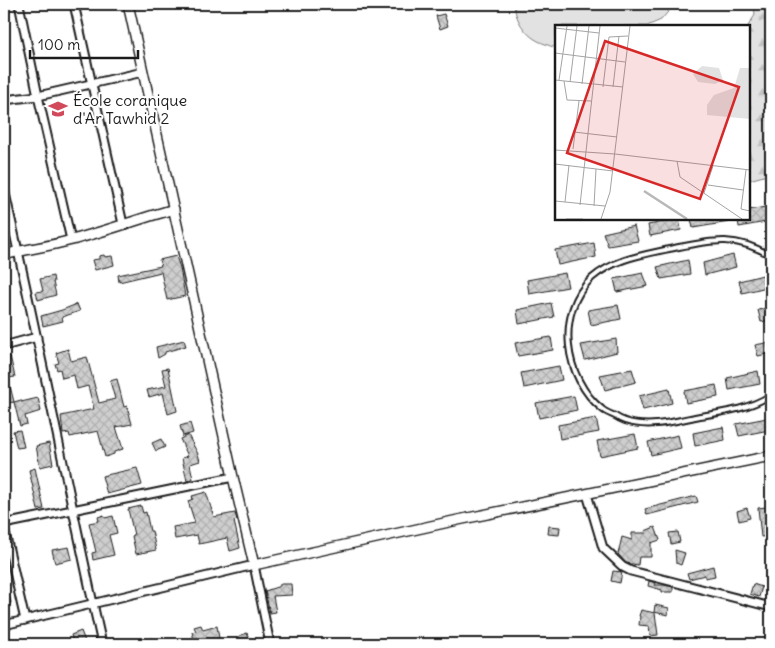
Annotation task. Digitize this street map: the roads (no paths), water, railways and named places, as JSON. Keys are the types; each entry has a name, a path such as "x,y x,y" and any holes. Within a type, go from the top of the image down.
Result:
{"street":[{"path":"19,4 70,240"},
{"path":"74,4 123,224"},
{"path":"128,4 254,564 270,644"},
{"path":"4,100 38,96 143,72"},
{"path":"4,189 102,644"},
{"path":"4,255 70,240 174,208"},
{"path":"4,346 37,337"},
{"path":"4,625 254,564 771,456"},
{"path":"25,620 4,526 233,477"},
{"path":"587,494 603,548 623,567 631,571 771,607"}],"lane":[{"path":"771,256 749,245 730,240 710,241 633,256 612,264 593,277 580,291 569,328 568,348 574,369 585,391 602,409 624,421 650,425 731,411 760,402 771,395"}],"place":[{"name":"École coranique d'Ar Tawhid 2","path":"58,109"}]}
